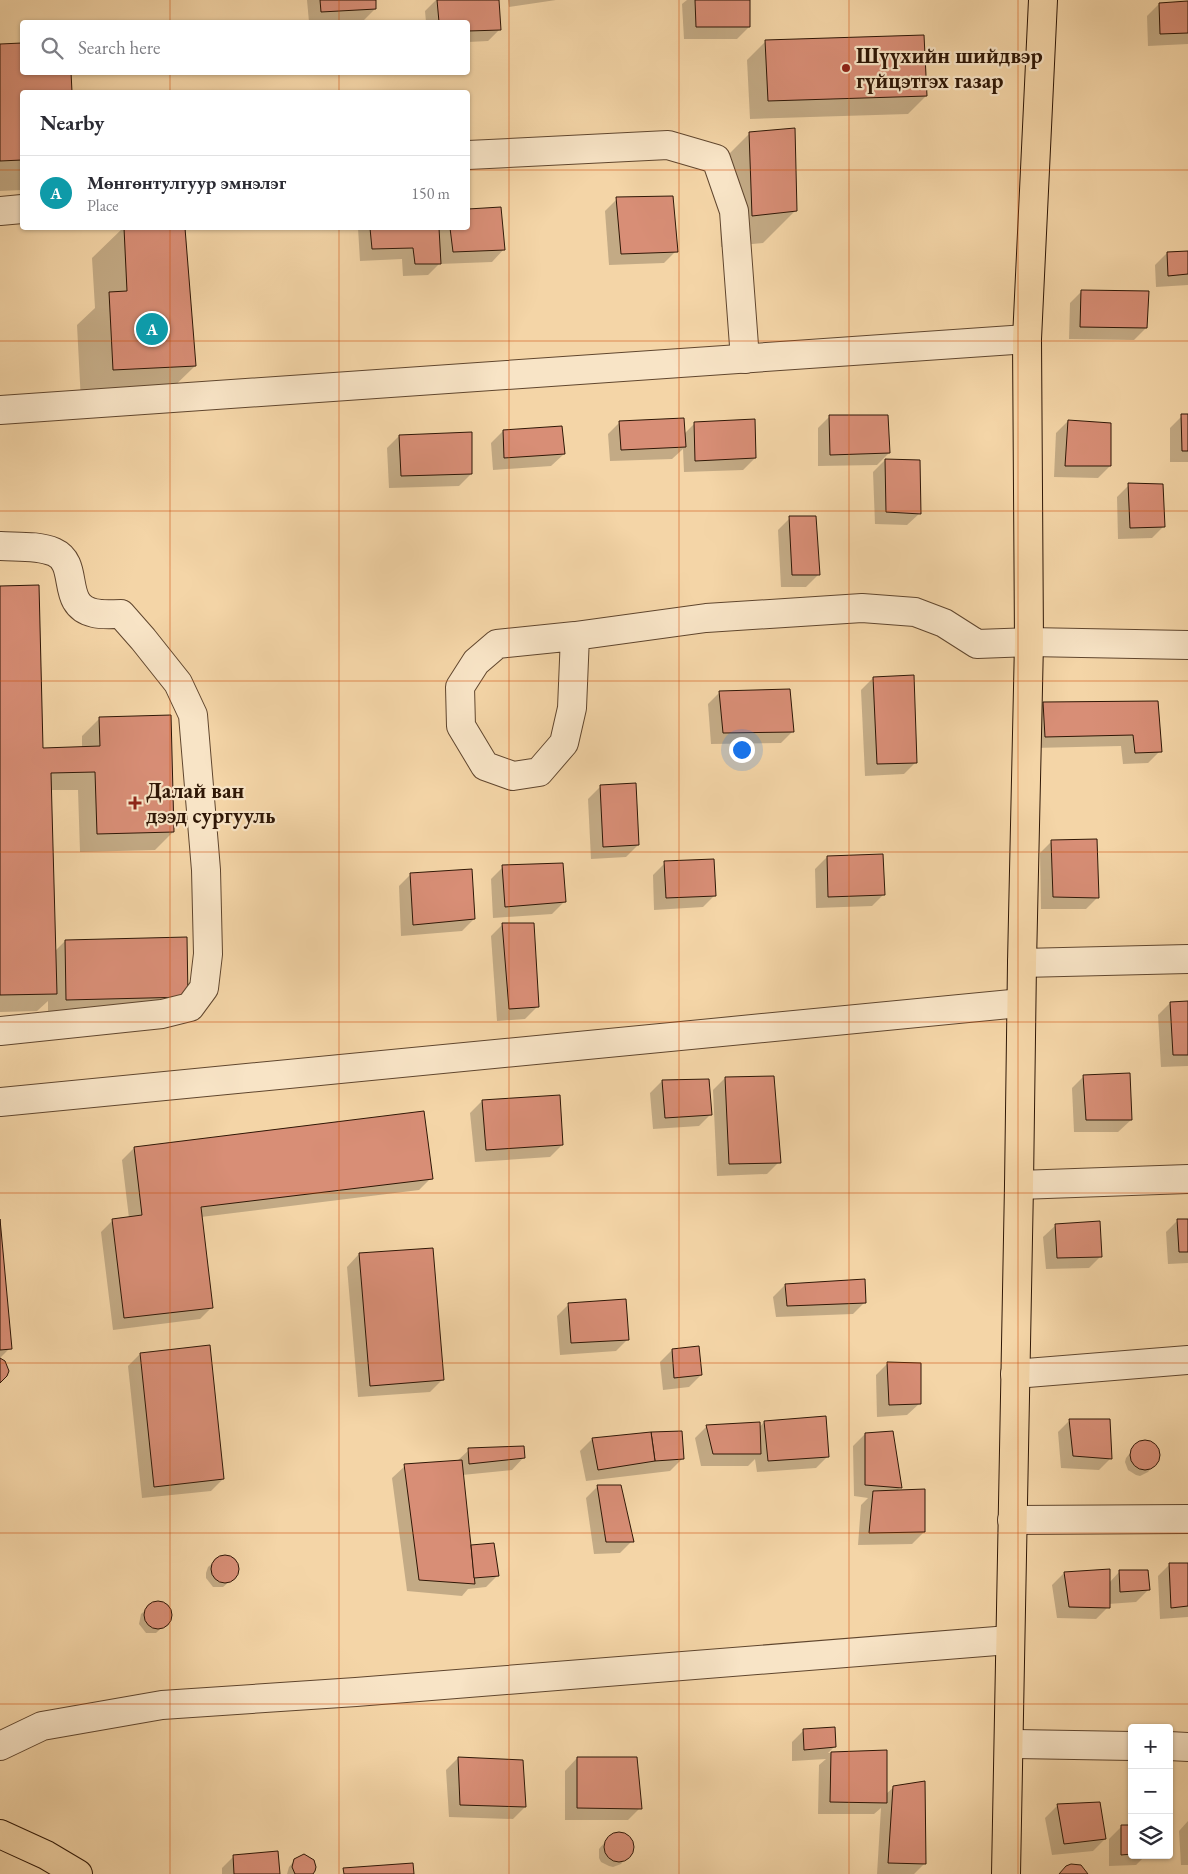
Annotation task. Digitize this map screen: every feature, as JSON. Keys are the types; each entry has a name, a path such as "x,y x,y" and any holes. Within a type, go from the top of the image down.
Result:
{"main road":[{"path":"1006,1874 1029,642 1027,339 1043,0"},
{"path":"0,1834 46,1855 78,1874"}],"street":[{"path":"470,155 668,145 716,159 734,211 746,359"},
{"path":"0,211 20,209"},
{"path":"0,410 1027,339"},
{"path":"0,546 26,547 55,553 65,564 72,581 74,598 80,608 94,614 121,614 178,683 193,716 206,870 208,954 204,988 190,1007 162,1014 0,1030"},
{"path":"575,636 572,708 564,743 539,772 513,776 485,766 461,726 460,687 476,662 496,644 575,636 706,618 862,608 915,612 944,624 977,644 1029,642 1188,645"},
{"path":"1022,963 1188,959"},
{"path":"0,1102 1021,1003"},
{"path":"1019,1186 1188,1179"},
{"path":"1015,1374 1188,1360"},
{"path":"1012,1520 1188,1519"},
{"path":"0,1746 42,1726 162,1705 356,1692 1010,1640"},
{"path":"1009,1744 1128,1746"},
{"path":"1173,1746 1188,1747"}],"building":[{"path":"320,0 376,0 376,9 321,12"},
{"path":"437,0 499,0 501,30 470,31 470,20 439,20"},
{"path":"695,0 750,0 750,27 696,27"},
{"path":"1188,1 1188,33 1160,34 1159,3"},
{"name":"Шүүхийн шийдвэр гүйцэтгэх газар","path":"924,35 927,96 768,101 765,40"},
{"path":"20,43 20,75 71,75 72,90 20,90 20,160 0,161 0,44"},
{"path":"795,128 797,211 752,216 749,132"},
{"path":"673,196 678,252 621,254 616,197"},
{"path":"501,207 505,250 453,252 450,230 470,230 470,209"},
{"path":"124,230 185,230 196,366 113,370 109,292 127,291"},
{"path":"370,230 439,230 441,264 415,264 413,248 372,249"},
{"path":"1188,251 1188,274 1168,276 1167,252"},
{"path":"1081,290 1149,291 1147,328 1080,327"},
{"path":"1181,414 1188,414 1188,451 1182,451"},
{"path":"829,415 888,415 890,453 830,455"},
{"path":"684,418 686,447 621,450 619,421"},
{"path":"755,419 756,458 695,461 694,422"},
{"path":"1068,420 1111,423 1111,466 1065,466"},
{"path":"562,426 565,454 504,458 503,430"},
{"path":"472,432 472,474 401,476 399,435"},
{"path":"885,459 920,460 921,514 886,512"},
{"path":"1128,483 1163,484 1165,527 1130,528"},
{"path":"789,516 816,516 820,575 792,575"},
{"name":"Далай ван дээд сургууль","path":"39,585 43,748 100,746 99,717 171,715 174,832 97,834 95,772 51,773 57,994 0,995 0,586"},
{"path":"914,675 917,763 877,764 873,677"},
{"path":"790,689 794,732 723,733 719,691"},
{"path":"1158,701 1162,752 1135,753 1133,735 1045,737 1043,702"},
{"path":"636,783 639,845 603,847 600,785"},
{"path":"1097,839 1099,898 1053,897 1051,840"},
{"path":"883,854 885,895 828,897 827,856"},
{"path":"714,859 716,896 666,898 664,861"},
{"path":"563,863 566,902 505,907 502,865"},
{"path":"472,869 475,919 413,925 410,873"},
{"path":"502,923 534,923 539,1007 509,1009"},
{"path":"187,937 188,997 66,1000 65,940"},
{"path":"1188,1001 1188,1055 1173,1055 1170,1002"},
{"path":"1130,1073 1132,1120 1086,1120 1083,1075"},
{"path":"774,1076 781,1163 729,1164 725,1077"},
{"path":"709,1079 712,1115 665,1118 662,1080"},
{"path":"560,1095 563,1145 486,1150 482,1100"},
{"path":"424,1111 433,1179 201,1207 213,1308 124,1318 112,1219 142,1215 134,1147"},
{"path":"0,1219 12,1349 0,1350"},
{"path":"1177,1219 1188,1219 1188,1252 1179,1252"},
{"path":"1100,1221 1102,1257 1057,1258 1055,1224"},
{"path":"433,1248 444,1380 370,1386 359,1253"},
{"path":"865,1279 866,1303 787,1306 785,1284"},
{"path":"626,1299 629,1340 571,1343 568,1303"},
{"path":"210,1345 224,1479 154,1487 140,1353"},
{"path":"699,1346 702,1375 674,1378 672,1349"},
{"path":"0,1358 5,1361 9,1371 0,1383"},
{"path":"887,1362 921,1363 921,1404 889,1405"},
{"path":"826,1416 829,1457 768,1461 764,1421"},
{"path":"1069,1419 1110,1419 1112,1459 1073,1456"},
{"path":"760,1422 761,1454 713,1454 706,1425"},
{"path":"682,1431 684,1459 655,1461 651,1432"},
{"path":"893,1431 902,1488 865,1485 865,1433"},
{"path":"651,1432 655,1461 598,1470 592,1438"},
{"path":"1145,1440 1151,1441 1159,1449 1159,1461 1151,1469 1145,1470 1139,1469 1131,1461 1130,1455 1131,1449 1139,1441"},
{"path":"524,1446 525,1458 469,1464 468,1448"},
{"path":"462,1460 475,1584 419,1580 404,1464"},
{"path":"597,1485 621,1485 634,1542 606,1542"},
{"path":"925,1489 925,1532 869,1533 873,1491"},
{"path":"494,1543 499,1576 474,1578 471,1545"},
{"path":"225,1555 235,1559 239,1569 235,1579 225,1583 215,1579 211,1569 215,1559"},
{"path":"1169,1563 1188,1563 1188,1606 1171,1608"},
{"path":"1110,1569 1110,1608 1069,1607 1064,1572"},
{"path":"1119,1570 1148,1570 1150,1590 1120,1592"},
{"path":"158,1601 168,1605 172,1615 168,1625 158,1629 148,1625 144,1615 148,1605"},
{"path":"835,1727 836,1747 804,1750 803,1729"},
{"path":"887,1750 887,1803 830,1802 831,1752"},
{"path":"458,1757 523,1760 526,1807 460,1805"},
{"path":"577,1757 637,1757 642,1809 577,1808"},
{"path":"925,1781 926,1864 888,1863 893,1786"},
{"path":"1100,1802 1106,1839 1064,1844 1057,1804"},
{"path":"1121,1825 1128,1825 1128,1854 1121,1855"},
{"path":"619,1832 630,1836 634,1847 630,1858 619,1862 608,1858 604,1847 608,1836"},
{"path":"278,1851 280,1874 234,1874 233,1855"},
{"path":"304,1854 314,1860 315,1871 313,1874 295,1874 292,1867 294,1859"},
{"path":"413,1863 414,1874 344,1874 343,1868"},
{"path":"1071,1864 1081,1865 1088,1874 1059,1874 1066,1866"}],"place":[{"name":"Шүүхийн шийдвэр гүйцэтгэх газар","path":"846,68"},
{"name":"Мөнгөнтулгуур эмнэлэг","path":"152,329"},
{"name":"Далай ван дээд сургууль","path":"135,803"}]}
